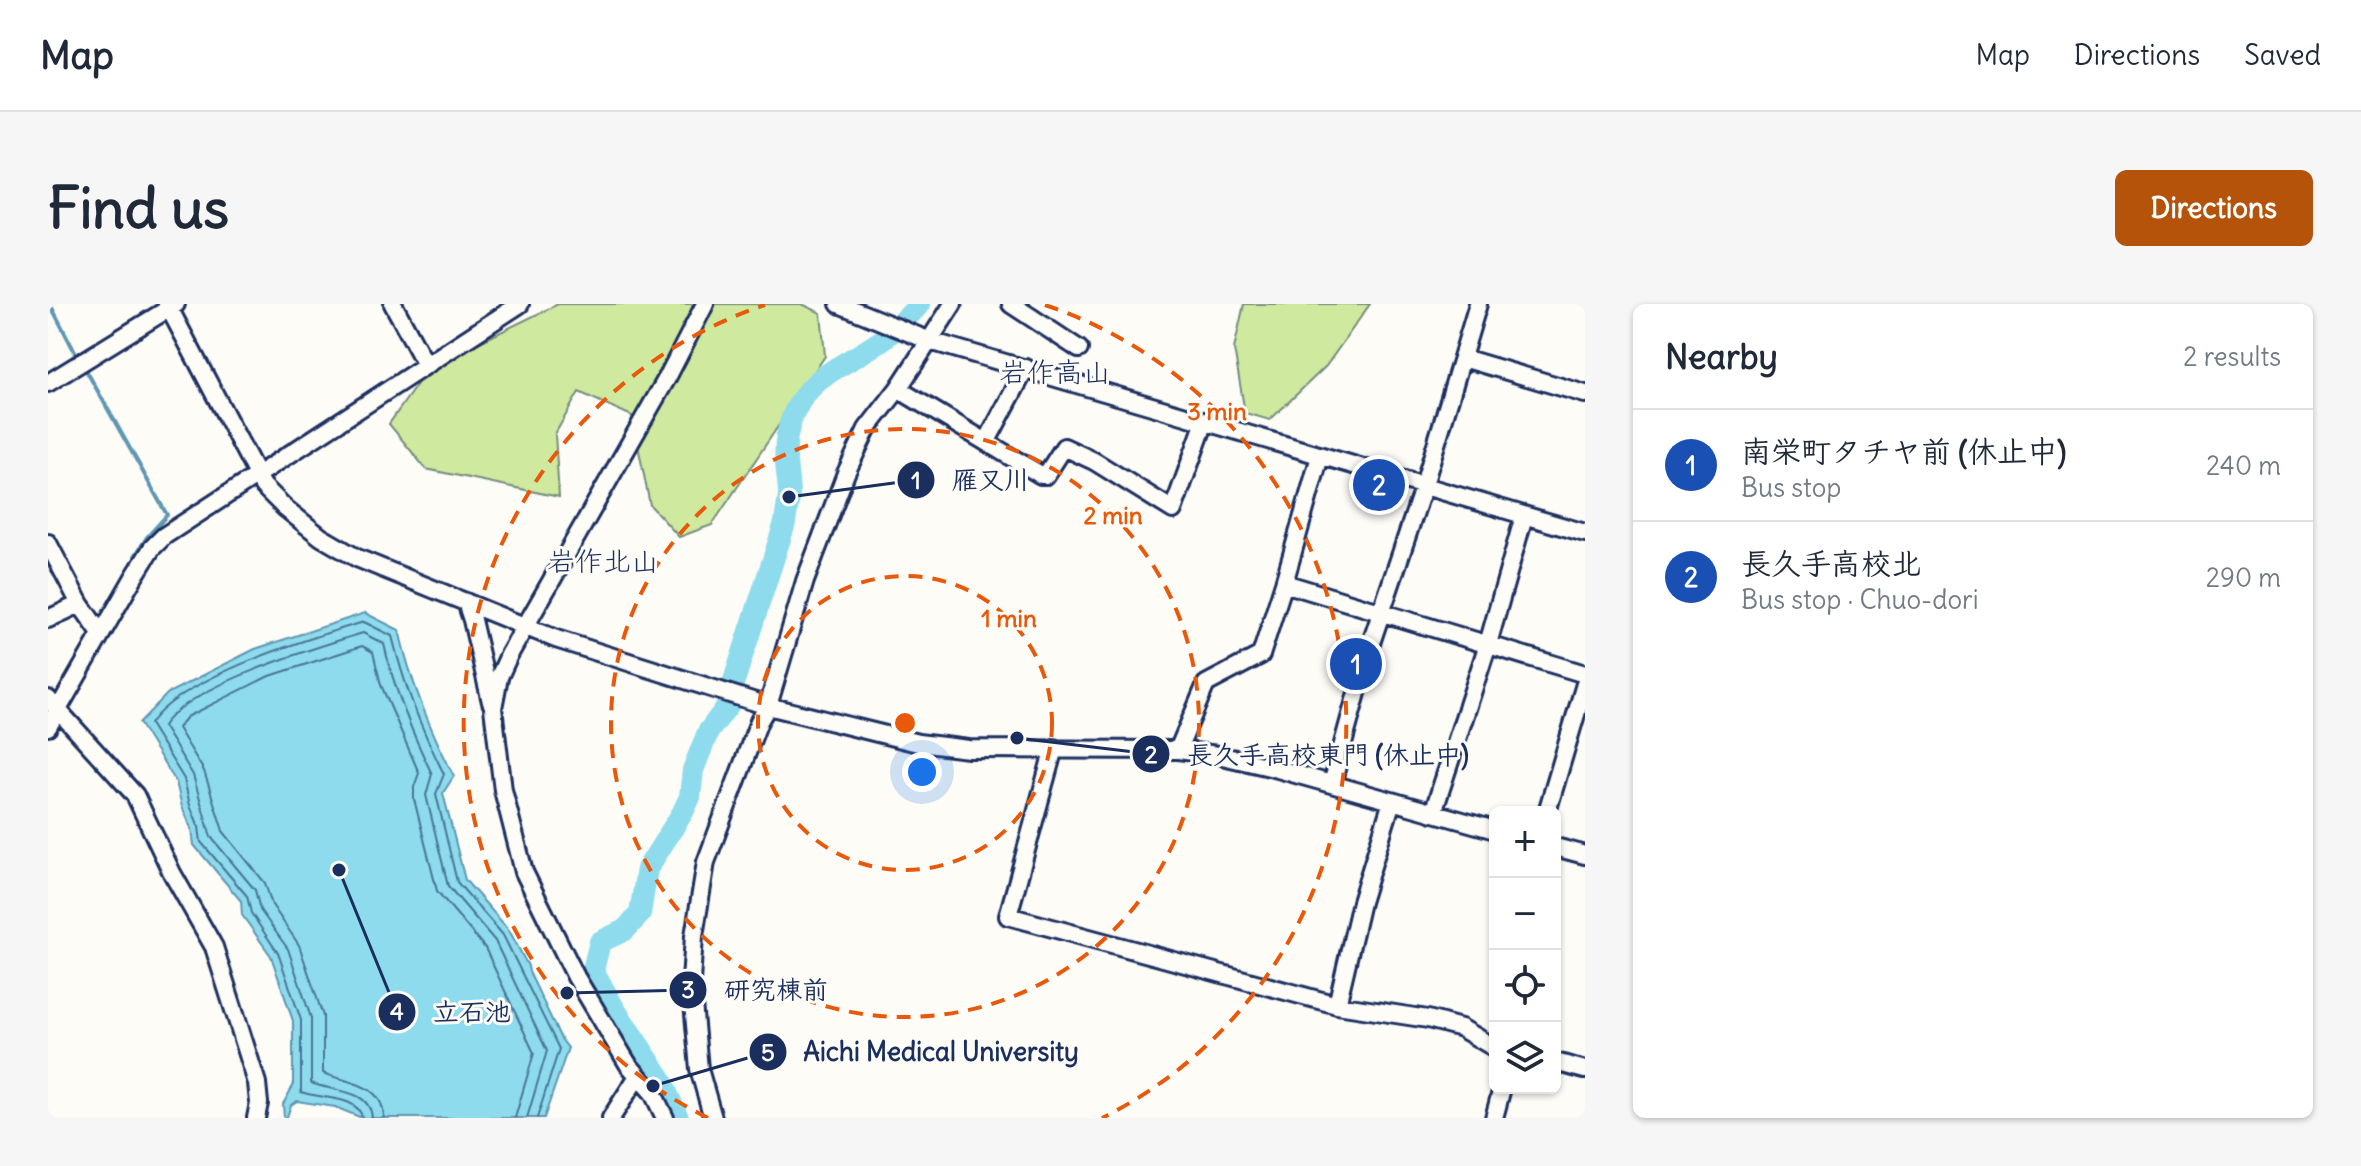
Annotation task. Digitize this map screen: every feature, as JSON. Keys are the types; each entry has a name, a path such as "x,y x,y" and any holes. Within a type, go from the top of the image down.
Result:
{"street":[{"path":"393,304 426,365"},
{"path":"48,727 158,542 520,304"},
{"path":"493,708 499,677 525,627 617,468 705,304"},
{"path":"839,304 930,341 1204,424 1585,533"},
{"path":"713,1118 699,1069 704,1048 691,981 694,936 706,862 759,721 768,706 805,581 846,473 867,429 898,389 953,304"},
{"path":"1011,304 1079,349"},
{"path":"1332,784 1345,728 1423,488 1478,304"},
{"path":"48,383 170,305 257,476 285,508 321,537 357,558 525,627 768,706 918,743 969,749 1178,750 1232,758 1489,828"},
{"path":"1463,358 1585,394"},
{"path":"987,441 1026,368"},
{"path":"898,389 1041,475 1046,475 1064,447 1094,461 1173,510 1204,424"},
{"path":"1178,750 1206,684 1261,655 1320,456"},
{"path":"1433,813 1488,644 1524,516"},
{"path":"48,543 80,604 101,634"},
{"path":"1284,583 1585,674"},
{"path":"466,602 493,708 503,790 524,872 576,977 628,1064 653,1093 665,1118"},
{"path":"48,619 80,604"},
{"path":"1549,806 1585,684"},
{"path":"58,710 135,795 172,873 214,947 257,1083 259,1103 256,1118"},
{"path":"1054,748 1008,916 1337,1005 1428,1019 1461,1028 1489,1044"},
{"path":"1337,1005 1361,902 1392,801"},
{"path":"1561,849 1585,855"},
{"path":"1561,1064 1585,1070"},
{"path":"611,1118 638,1076"},
{"path":"1494,1118 1500,1094"}],"green space":[{"path":"558,304 802,304 821,313 825,356 712,525 679,537 650,505 632,416 579,392 555,434 559,497 426,469 389,424 429,367"},
{"path":"1244,304 1370,304 1326,366 1270,420 1245,413 1234,349"}],"water":[{"path":"365,613 399,630 422,705 454,776 443,793 465,880 509,930 568,1048 544,1118 362,1118 335,1107 297,1101 284,1118 283,1104 293,1086 293,1021 271,956 242,915 241,901 194,845 192,829 176,782 139,723 168,693 255,649"}],"waterway":[{"path":"50,304 77,356"},
{"path":"733,684 785,523 789,492 786,443 792,417 800,401 821,378 885,338 920,304"},
{"path":"86,370 167,515 135,556"},
{"path":"678,1118 660,1077 593,970 600,942 625,930 640,914 647,869 683,812 690,797 693,770 708,732 729,704"}],"place":[{"name":"長久手高校北","path":"1379,485"},
{"name":"雁又川","path":"789,497"},
{"name":"南栄町タチヤ前 (休止中)","path":"1356,664"},
{"name":"長久手高校東門 (休止中)","path":"1017,738"},
{"name":"立石池","path":"339,870"},
{"name":"研究棟前","path":"567,993"},
{"name":"Aichi Medical University","path":"653,1086"}],"district":[{"name":"岩作高山","path":"1055,372"},
{"name":"岩作北山","path":"603,561"}]}
